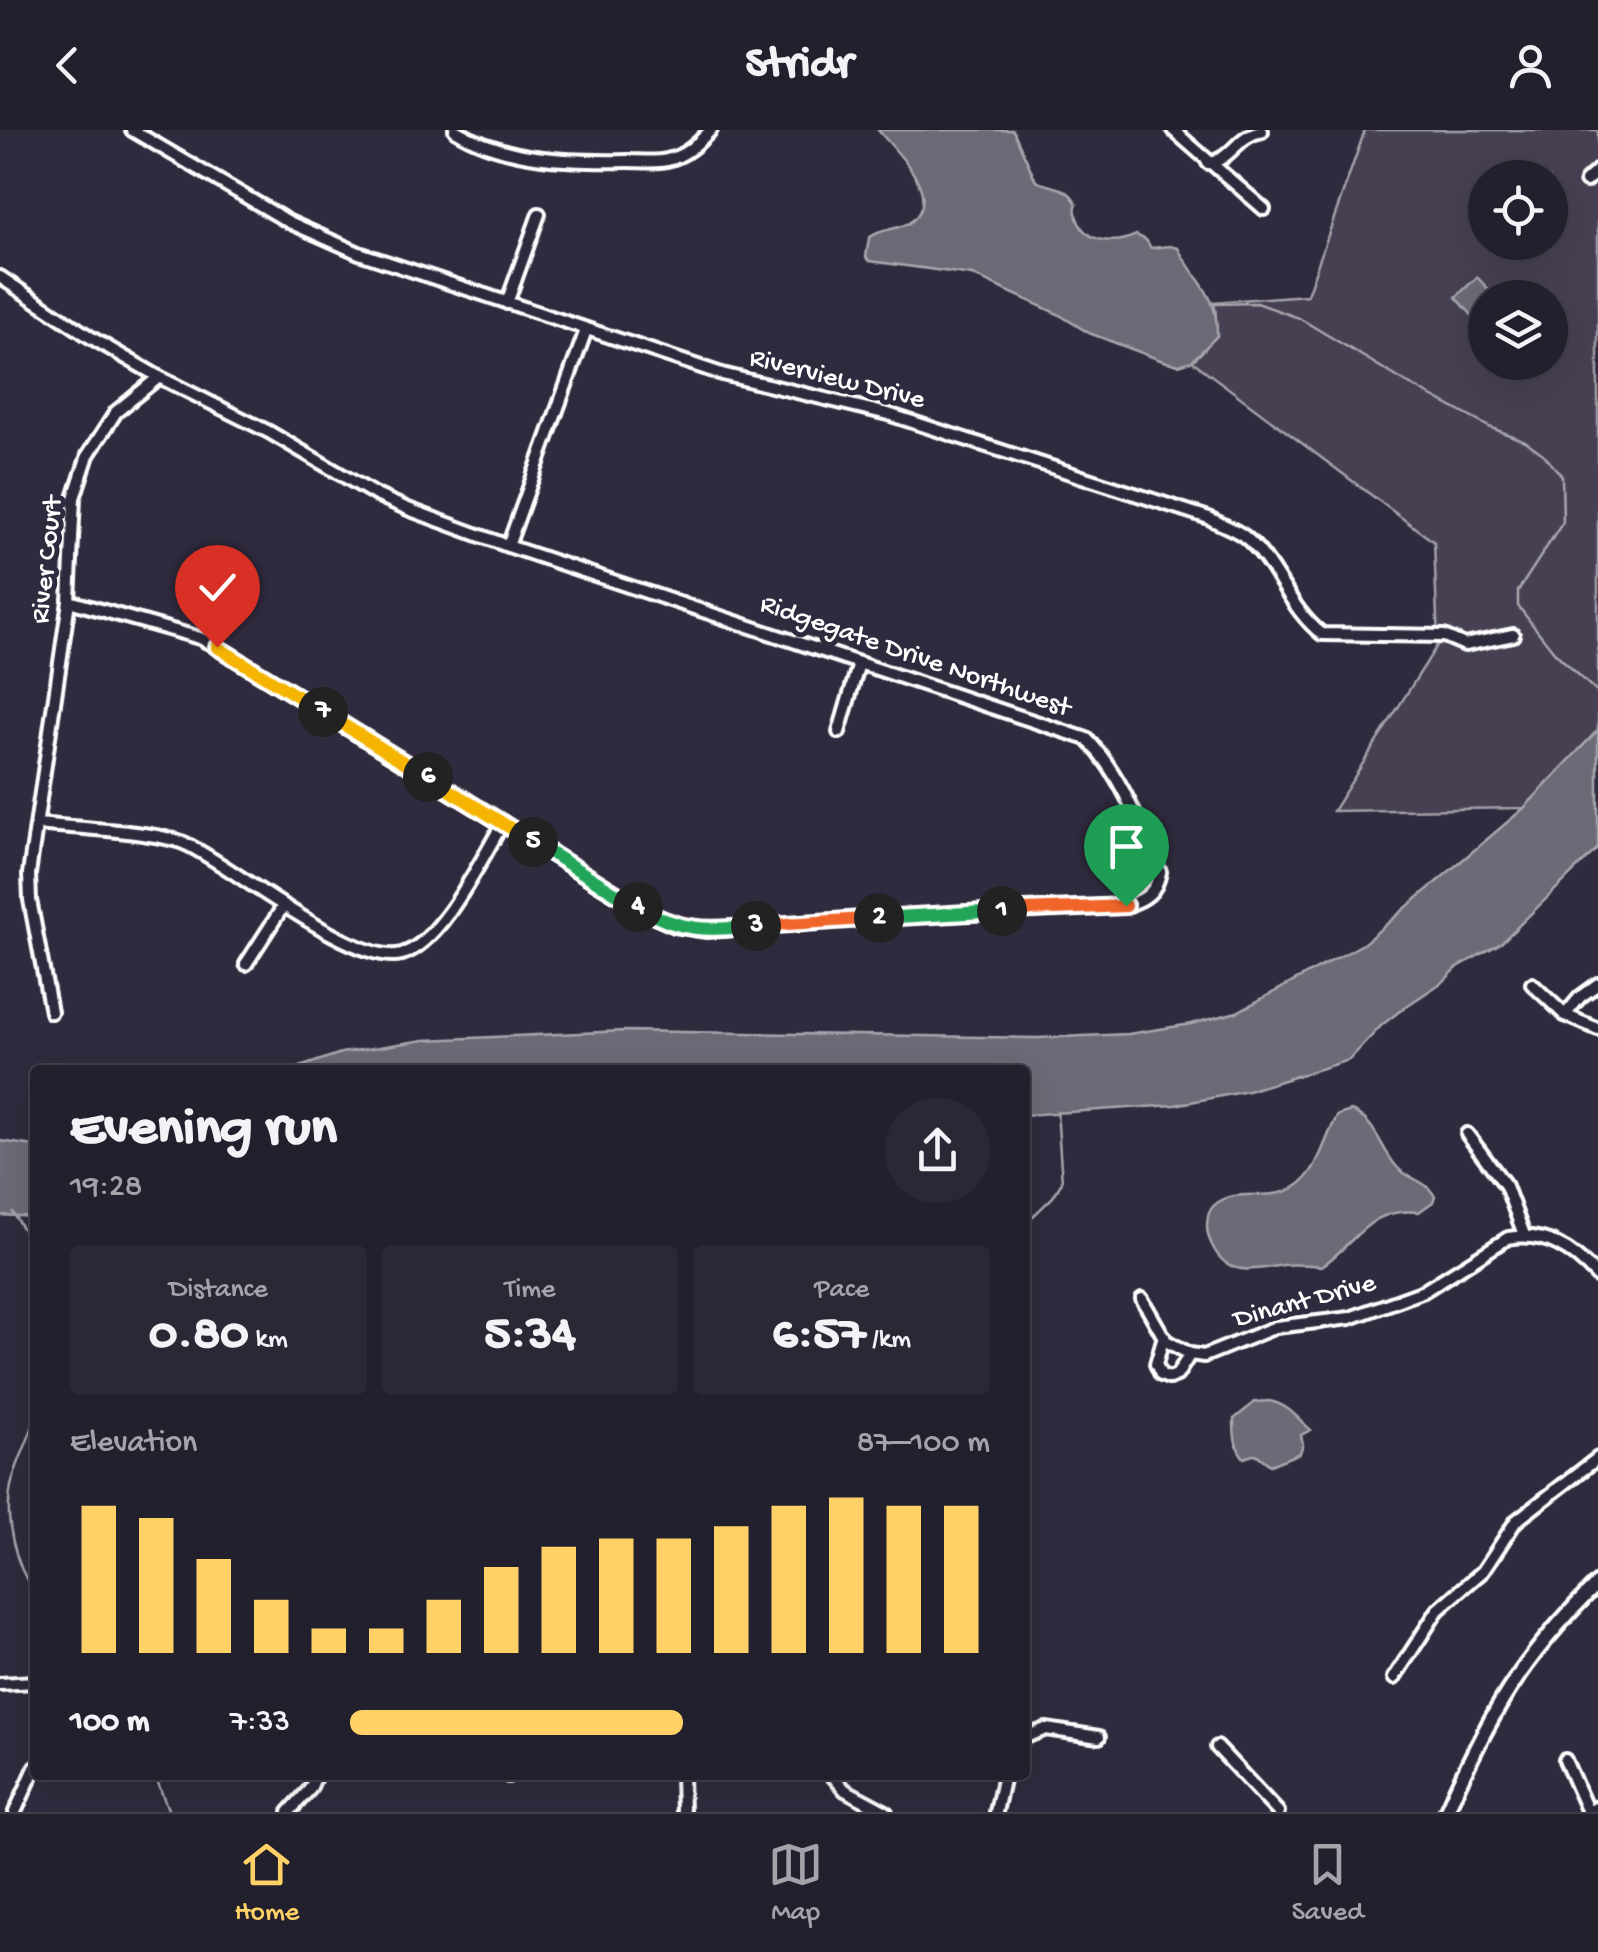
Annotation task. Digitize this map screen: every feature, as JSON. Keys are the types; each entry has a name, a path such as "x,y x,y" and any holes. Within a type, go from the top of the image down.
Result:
{"main road":[{"path":"1446,1812 1480,1738 1516,1675 1545,1636 1598,1583"}],"street":[{"name":"Riverview Drive","path":"132,130 238,194 331,243 722,374 888,414 1209,518 1244,536 1265,559 1308,622 1322,634 1444,636 1465,645 1513,635"},
{"path":"455,130 470,140 508,153 597,162 666,161 688,152 711,130"},
{"path":"1173,130 1264,209"},
{"path":"1208,163 1227,157 1241,140 1262,131"},
{"path":"1586,181 1598,170"},
{"path":"507,303 539,214"},
{"name":"Ridgegate Drive Northwest","path":"0,276 90,337 269,432 376,495 508,546 1087,739 1120,781 1160,872 1158,882 1146,898 1126,906 708,931 676,926 653,916 200,638 68,601"},
{"path":"508,546 586,330"},
{"name":"River Court","path":"50,1012 30,900 30,874 68,601 74,498 88,455 116,412 159,377"},
{"path":"839,732 859,663"},
{"path":"37,824 184,843 352,946 384,957 404,953 425,942 503,823"},
{"path":"246,964 284,905"},
{"path":"1532,984 1565,1015 1598,1029"},
{"path":"1565,1015 1598,984"},
{"path":"1467,1134 1506,1186 1524,1235 1569,1248 1598,1277"},
{"name":"Dinant Drive","path":"1164,1336 1156,1364 1161,1375 1169,1378 1177,1375 1190,1354 1204,1356 1276,1327 1350,1318 1412,1296 1508,1238 1524,1235"},
{"path":"1142,1300 1164,1336 1190,1354"},
{"path":"1394,1678 1438,1610 1482,1572 1516,1522 1598,1458"},
{"path":"0,1684 30,1682"},
{"path":"1030,1735 1046,1729 1099,1737"},
{"path":"1217,1747 1278,1812"},
{"path":"1565,1760 1588,1812 1598,1807"},
{"path":"15,1812 30,1779"},
{"path":"290,1812 314,1780"},
{"path":"682,1780 683,1812"},
{"path":"838,1780 886,1812"},
{"path":"845,1780 851,1792"},
{"path":"996,1812 1003,1780"}],"shaded area":[{"path":"878,130 1013,130 1036,181 1070,194 1085,231 1109,241 1136,235 1151,248 1178,248 1210,298 1217,336 1192,361 1179,365 1089,333 1058,314 972,275 870,261 866,257 869,238 913,220 921,209 922,197 913,172"},
{"path":"1365,130 1598,130 1598,730 1524,808 1333,811 1438,644 1434,542 1192,361 1213,335 1214,302 1307,295"},
{"path":"1468,286 1468,311 1456,297"},
{"path":"1598,730 1598,848 1501,943 1458,967 1405,1007 1349,1060 1248,1091 1175,1105 1030,1115 1030,1065 306,1065 341,1053 424,1040 624,1031 1037,1038 1128,1034 1191,1024 1237,1012 1363,944 1524,808"},
{"path":"1351,1111 1372,1128 1397,1167 1431,1190 1433,1202 1419,1212 1402,1212 1375,1220 1322,1266 1244,1269 1220,1258 1208,1233 1208,1216 1213,1206 1229,1197 1276,1194 1295,1187 1310,1173 1338,1115"},
{"path":"0,1141 30,1145 30,1217 0,1215"},
{"path":"1269,1401 1287,1409 1311,1430 1301,1435 1300,1453 1270,1465 1256,1454 1244,1458 1236,1444 1234,1424 1234,1419 1255,1402"}],"waterway":[{"path":"1215,304 1257,303 1299,318 1407,383 1489,427 1525,441 1543,454 1562,476 1563,522 1518,591 1518,606 1554,652 1598,693"},
{"path":"1030,1219 1062,1182 1057,1111"},
{"path":"12,1212 30,1241"},
{"path":"30,1433 9,1499 17,1556 30,1585"},
{"path":"157,1780 169,1812"}],"route":[{"path":"217,647 599,884 676,926 708,931 1126,906"}]}
